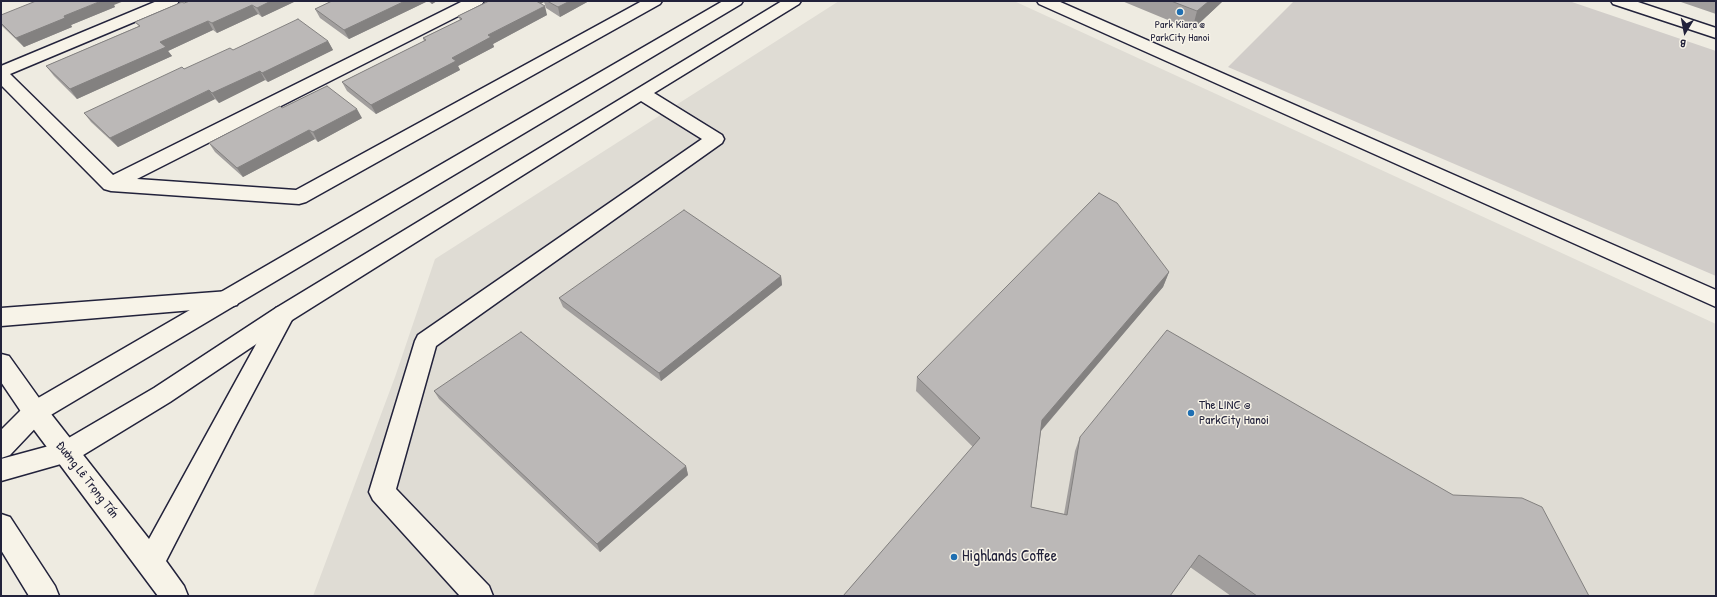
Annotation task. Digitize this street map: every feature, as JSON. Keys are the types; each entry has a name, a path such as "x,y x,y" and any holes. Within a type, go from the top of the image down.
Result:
{"street":[{"path":"171,1 1,73 111,184 299,197 654,1"},
{"path":"111,184 476,1"},
{"path":"1,447 35,412 735,1"},
{"path":"1,470 66,452 162,395 284,314 641,93 793,1"},
{"path":"1045,1 1716,299"},
{"path":"1620,1 1716,33"},
{"path":"479,596 382,492 426,341 716,139 641,93"},
{"path":"1,317 229,299"},
{"path":"151,563 227,418 284,314"},
{"name":"Đường Lê Trọng Tấn","path":"1,363 35,412 151,563 174,596"},
{"path":"1,526 45,596"}],"shaded area":[{"path":"839,1 1014,1 1716,324 1716,596 313,596 395,377 435,259"},
{"path":"1294,1 1569,1 1716,51 1716,276 1228,67"}],"building":[{"path":"36,1 101,1 64,16 65,18 16,38 1,23 1,15"},
{"path":"190,1 271,1 257,8 252,5 212,23 208,21 160,42 166,47 70,89 46,66 140,26 135,22 182,2 184,3"},
{"path":"332,1 405,1 344,30 315,9"},
{"path":"489,1 536,1 545,6 488,35 491,37 452,58 456,61 371,105 342,82 426,40 423,38 462,19 458,16"},
{"path":"547,1 570,1 558,7"},
{"path":"1171,1 1209,1 1197,11"},
{"path":"298,19 328,41 262,73 260,71 212,93 209,90 110,138 84,113 182,67 184,69 230,48 233,50"},
{"path":"327,86 357,109 313,132 309,130 237,168 209,143 280,106 282,108"},
{"name":"The LINC @ ParkCity Hanoi","path":"1099,193 1117,203 1169,272 1042,420 1031,507 1067,515 1080,437 1167,330 1453,495 1522,498 1542,507 1589,596 1257,596 1199,555 1170,596 843,596 980,438 917,377"},
{"path":"684,210 781,276 659,373 559,298"},
{"path":"521,332 686,466 597,544 434,391"}],"place":[{"name":"Park Kiara @ ParkCity Hanoi","path":"1180,12"},
{"name":"The LINC @ ParkCity Hanoi","path":"1191,413"},
{"name":"Highlands Coffee","path":"954,557"}]}
